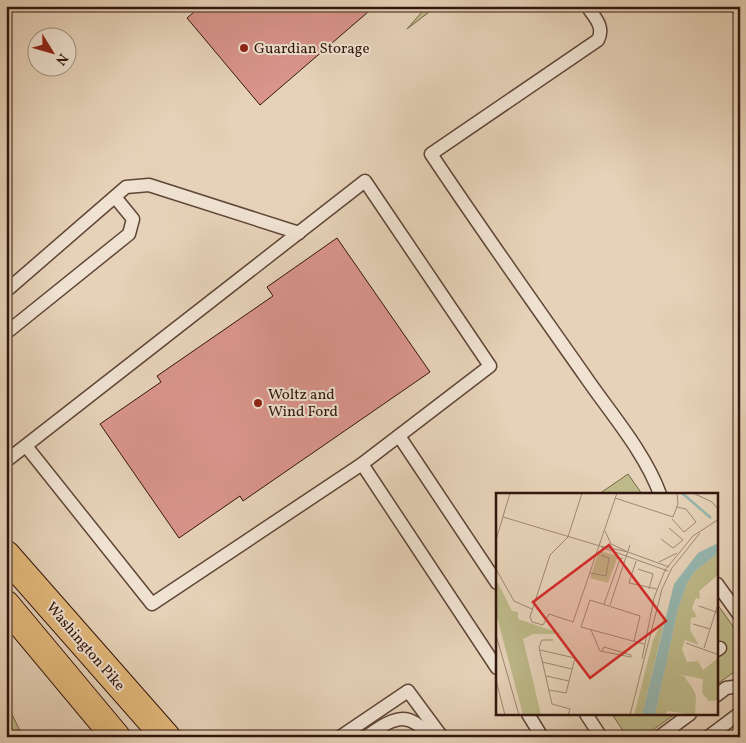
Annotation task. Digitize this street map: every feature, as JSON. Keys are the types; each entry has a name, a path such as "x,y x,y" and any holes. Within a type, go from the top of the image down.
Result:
{"main road":[{"name":"Washington Pike","path":"6,555 166,737"},
{"path":"6,605 116,737"}],"lane":[{"path":"587,6 600,27 601,31 598,40 431,154 625,433 653,475 660,493"},
{"path":"737,6 740,10"},
{"path":"6,461 365,181 490,366 362,464 152,604 26,446"},
{"path":"6,290 126,187 149,185 299,233"},
{"path":"6,333 128,234 133,219 115,197"},
{"path":"399,436 496,581"},
{"path":"362,464 496,666"},
{"path":"718,585 740,616"},
{"path":"718,694 726,688 740,686"},
{"path":"340,737 408,691 442,737"},
{"path":"708,737 740,713"},
{"path":"529,716 542,737"},
{"path":"587,716 601,737"},
{"path":"659,737 687,716"},
{"path":"366,737 387,722 402,718 414,721 423,728 429,737"}],"shaded area":[{"path":"427,6 437,6 407,29"},
{"path":"628,474 641,493 600,493"},
{"path":"718,605 740,636 740,668 718,683"},
{"path":"6,702 23,737 8,737 6,734"},
{"path":"613,716 672,716 643,737 627,737"}],"building":[{"path":"201,6 375,6 260,105 187,18"},
{"name":"Woltz and Wind Ford","path":"337,238 430,372 243,501 240,496 179,538 100,424 161,382 157,376 273,296 267,287"}],"place":[{"name":"Guardian Storage","path":"244,48"},
{"name":"Woltz and Wind Ford","path":"258,403"}]}
